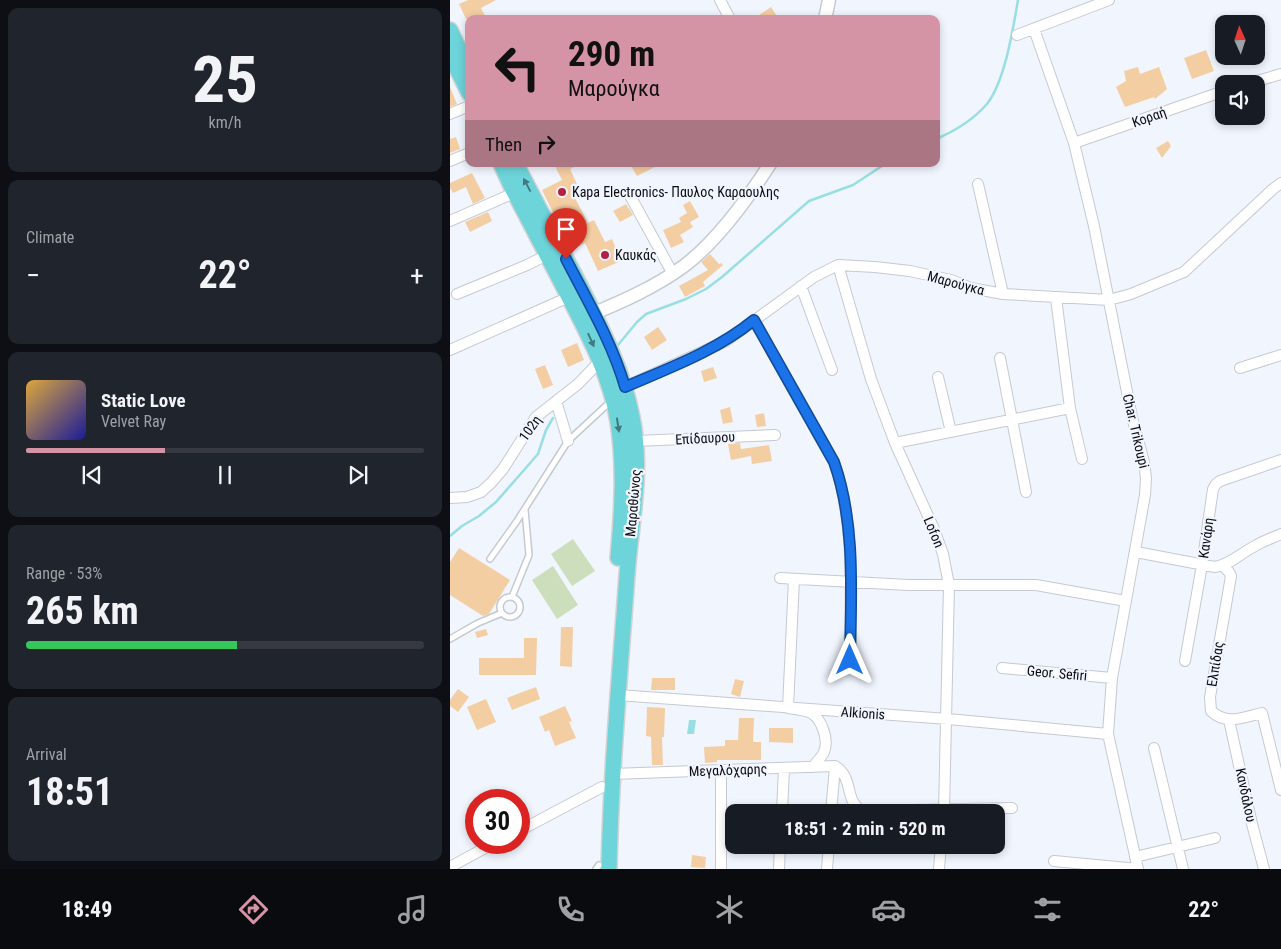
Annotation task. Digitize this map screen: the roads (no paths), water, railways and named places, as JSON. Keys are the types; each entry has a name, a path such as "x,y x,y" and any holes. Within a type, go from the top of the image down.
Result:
{"main road":[{"path":"450,30 465,62"},
{"path":"450,55 465,86"},
{"name":"Μαραθώνος","path":"502,167 569,297 588,317 611,350 625,387 636,441 635,500 612,774 601,868"},
{"name":"Μαραθώνος","path":"517,167 588,317 613,400 621,442 622,478 619,541 602,787 601,868"}],"street":[{"path":"720,0 728,15"},
{"path":"825,15 829,0"},
{"path":"1017,35 1109,0"},
{"name":"Char. Trikoupi","path":"1034,29 1074,143 1094,226 1146,478 1146,495 1112,678 1108,734 1138,869"},
{"path":"1265,79 1281,74"},
{"name":"Κοραή","path":"1074,143 1215,94"},
{"path":"450,114 465,108"},
{"path":"450,161 465,155"},
{"path":"588,317 626,300 673,274 686,264 715,236 754,190 768,167"},
{"path":"978,184 1002,294"},
{"name":"Μαρούγκα","path":"625,387 711,349 741,331 814,277 838,266 875,267 910,271 951,280 971,288 1002,294 1109,300 1131,294 1184,272 1273,189 1281,184"},
{"path":"628,192 673,274"},
{"path":"450,221 514,193"},
{"path":"457,294 547,255"},
{"name":"Lofon","path":"838,266 871,379 895,443 934,529 943,554 949,585 948,719 944,804"},
{"path":"801,286 832,370"},
{"path":"450,350 569,297"},
{"path":"1056,298 1070,408 1082,459"},
{"path":"754,320 834,462 844,493 850,581 850,660"},
{"name":"102η","path":"450,498 467,497 481,492 491,483 503,469 536,417 578,384 611,350"},
{"path":"1240,368 1281,355"},
{"path":"1000,358 1026,492"},
{"path":"938,377 950,432"},
{"path":"556,401 568,441"},
{"path":"895,443 1070,408"},
{"name":"Επίδαυρου","path":"636,441 775,434"},
{"name":"Κανάρη","path":"1185,660 1213,489 1220,480 1281,460"},
{"path":"1136,552 1215,568 1223,566 1254,546 1281,534"},
{"name":"Ελπίδας","path":"1223,566 1230,576 1210,704 1211,711 1219,718 1229,720"},
{"path":"780,578 882,584 1036,585 1126,601"},
{"path":"794,579 788,708 811,713 821,725 826,740 826,748 824,754 812,767"},
{"name":"Geor. Sefiri","path":"1002,668 1112,678"},
{"name":"Alkionis","path":"618,695 948,719 1108,734"},
{"path":"1229,720 1262,713 1281,790"},
{"name":"Κανδάλου","path":"1229,720 1264,869"},
{"path":"1154,748 1183,869"},
{"name":"Μεγαλόχαρης","path":"612,774 812,767 838,768"},
{"path":"782,804 784,768"},
{"path":"838,768 847,779 854,804"},
{"path":"832,804 838,768"},
{"path":"721,770 721,869"},
{"path":"530,825 602,787"},
{"path":"1005,808 1012,808"},
{"path":"1135,857 1215,838"},
{"path":"450,867 474,854"},
{"path":"779,869 780,854"},
{"path":"827,869 828,854"},
{"path":"939,869 940,854"},
{"path":"1054,861 1138,869"}],"lane":[{"path":"490,559 525,509 568,441 613,400"},
{"path":"512,597 529,555 525,509"},
{"path":"512,597 520,603 519,613 510,618 502,613 500,603 505,598 512,597"},
{"path":"450,639 478,623 502,613"}],"water":[{"path":"689,720 696,720 694,734 687,734"}],"waterway":[{"path":"940,137 970,120 982,110 993,94 999,82 1007,54 1018,0"},
{"path":"618,345 646,314 686,299 706,289 722,277 809,201 853,185 880,167"},
{"path":"450,536 496,502 538,454 546,430 553,418"}],"place":[{"name":"Kapa Electronics- Παυλος Καραουλης","path":"562,192"},
{"name":"Καυκάς","path":"605,255"}]}
